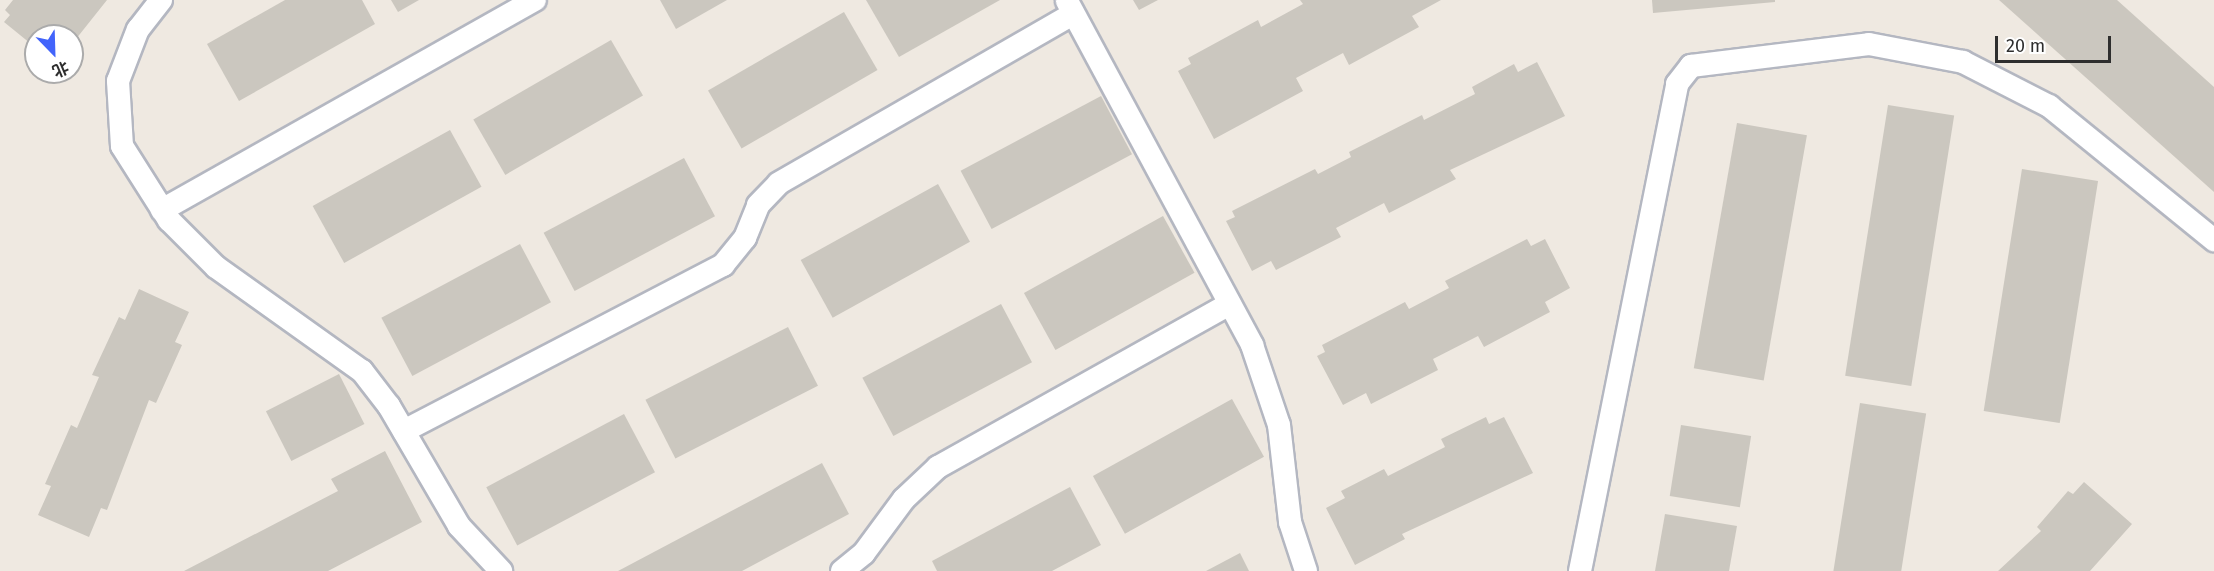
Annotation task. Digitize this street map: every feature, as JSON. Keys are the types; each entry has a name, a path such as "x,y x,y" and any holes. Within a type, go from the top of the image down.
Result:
{"lane":[{"path":"161,0 125,54 116,103 123,146 162,210 216,267 255,299 349,359 404,431 459,526 501,571"},
{"path":"162,210 535,0"},
{"path":"404,431 723,265 744,238 758,205 779,183 1069,7 1252,345 1276,414 1290,522 1306,571"},
{"path":"1580,571 1677,84 1691,66 1869,44 1963,62 2049,106 2214,239"},
{"path":"842,571 864,553 904,499 938,467 1230,304"}],"building":[{"path":"13,0 107,0 84,29 84,24 24,24 24,38 4,22 10,15 5,10"},
{"path":"285,0 362,0 375,24 239,101 207,44"},
{"path":"391,0 419,0 398,12"},
{"path":"660,0 727,0 676,29"},
{"path":"866,0 1000,0 899,57"},
{"path":"1133,0 1158,0 1139,10"},
{"path":"1300,0 1441,0 1412,16 1419,27 1349,65 1343,53 1296,78 1303,91 1214,139 1178,71 1191,64 1188,58 1258,20 1261,27 1303,4"},
{"path":"1652,0 1775,0 1775,2 1653,13"},
{"path":"1999,0 2117,0 2214,87 2214,192"},
{"path":"844,12 878,70 742,149 708,90"},
{"path":"611,40 643,95 505,175 473,120"},
{"path":"1537,62 1565,116 1450,170 1456,179 1389,213 1384,203 1336,228 1341,237 1276,270 1271,261 1252,271 1226,221 1235,217 1232,211 1315,169 1318,174 1351,157 1349,152 1422,115 1424,120 1475,94 1472,87 1514,64 1518,72"},
{"path":"1101,96 1132,154 992,229 961,171"},
{"path":"1888,105 1954,115 1911,386 1845,376"},
{"path":"1737,123 1807,135 1764,381 1694,368"},
{"path":"450,130 482,187 344,263 313,206"},
{"path":"684,158 715,216 575,291 544,233"},
{"path":"2022,169 2098,181 2060,423 1984,411"},
{"path":"938,184 970,242 833,318 801,260"},
{"path":"1163,216 1195,273 1055,350 1024,293"},
{"path":"1527,239 1531,246 1545,239 1570,288 1545,302 1550,312 1484,347 1478,336 1433,359 1438,370 1371,404 1366,393 1343,405 1317,356 1325,352 1322,345 1405,302 1409,309 1449,288 1445,281"},
{"path":"520,244 551,302 412,376 381,318"},
{"path":"139,289 189,312 175,342 182,345 156,403 149,400 107,510 101,508 89,537 38,515 51,486 45,484 71,425 77,428 99,377 92,375 119,317 125,320"},
{"path":"1001,304 1032,362 893,436 862,378"},
{"path":"788,327 818,386 675,458 645,400"},
{"path":"339,374 364,424 291,461 266,411"},
{"path":"1232,399 1264,457 1125,534 1093,476"},
{"path":"1860,403 1926,413 1901,571 1833,571"},
{"path":"624,414 655,472 517,546 486,487"},
{"path":"1486,417 1489,424 1504,417 1533,473 1402,534 1405,539 1355,565 1326,508 1345,498 1341,491 1384,469 1388,476 1445,447 1441,439"},
{"path":"1681,425 1751,436 1740,507 1670,496"},
{"path":"385,451 422,522 328,571 184,571 338,491 331,479"},
{"path":"822,463 849,514 742,571 618,571"},
{"path":"2084,482 2132,524 2090,571 1998,571 2041,531 2037,527 2068,491 2073,494"},
{"path":"1070,487 1101,545 1052,571 937,571 932,561"},
{"path":"1665,514 1737,526 1729,571 1655,571"},
{"path":"1240,553 1249,571 1206,571"}]}
